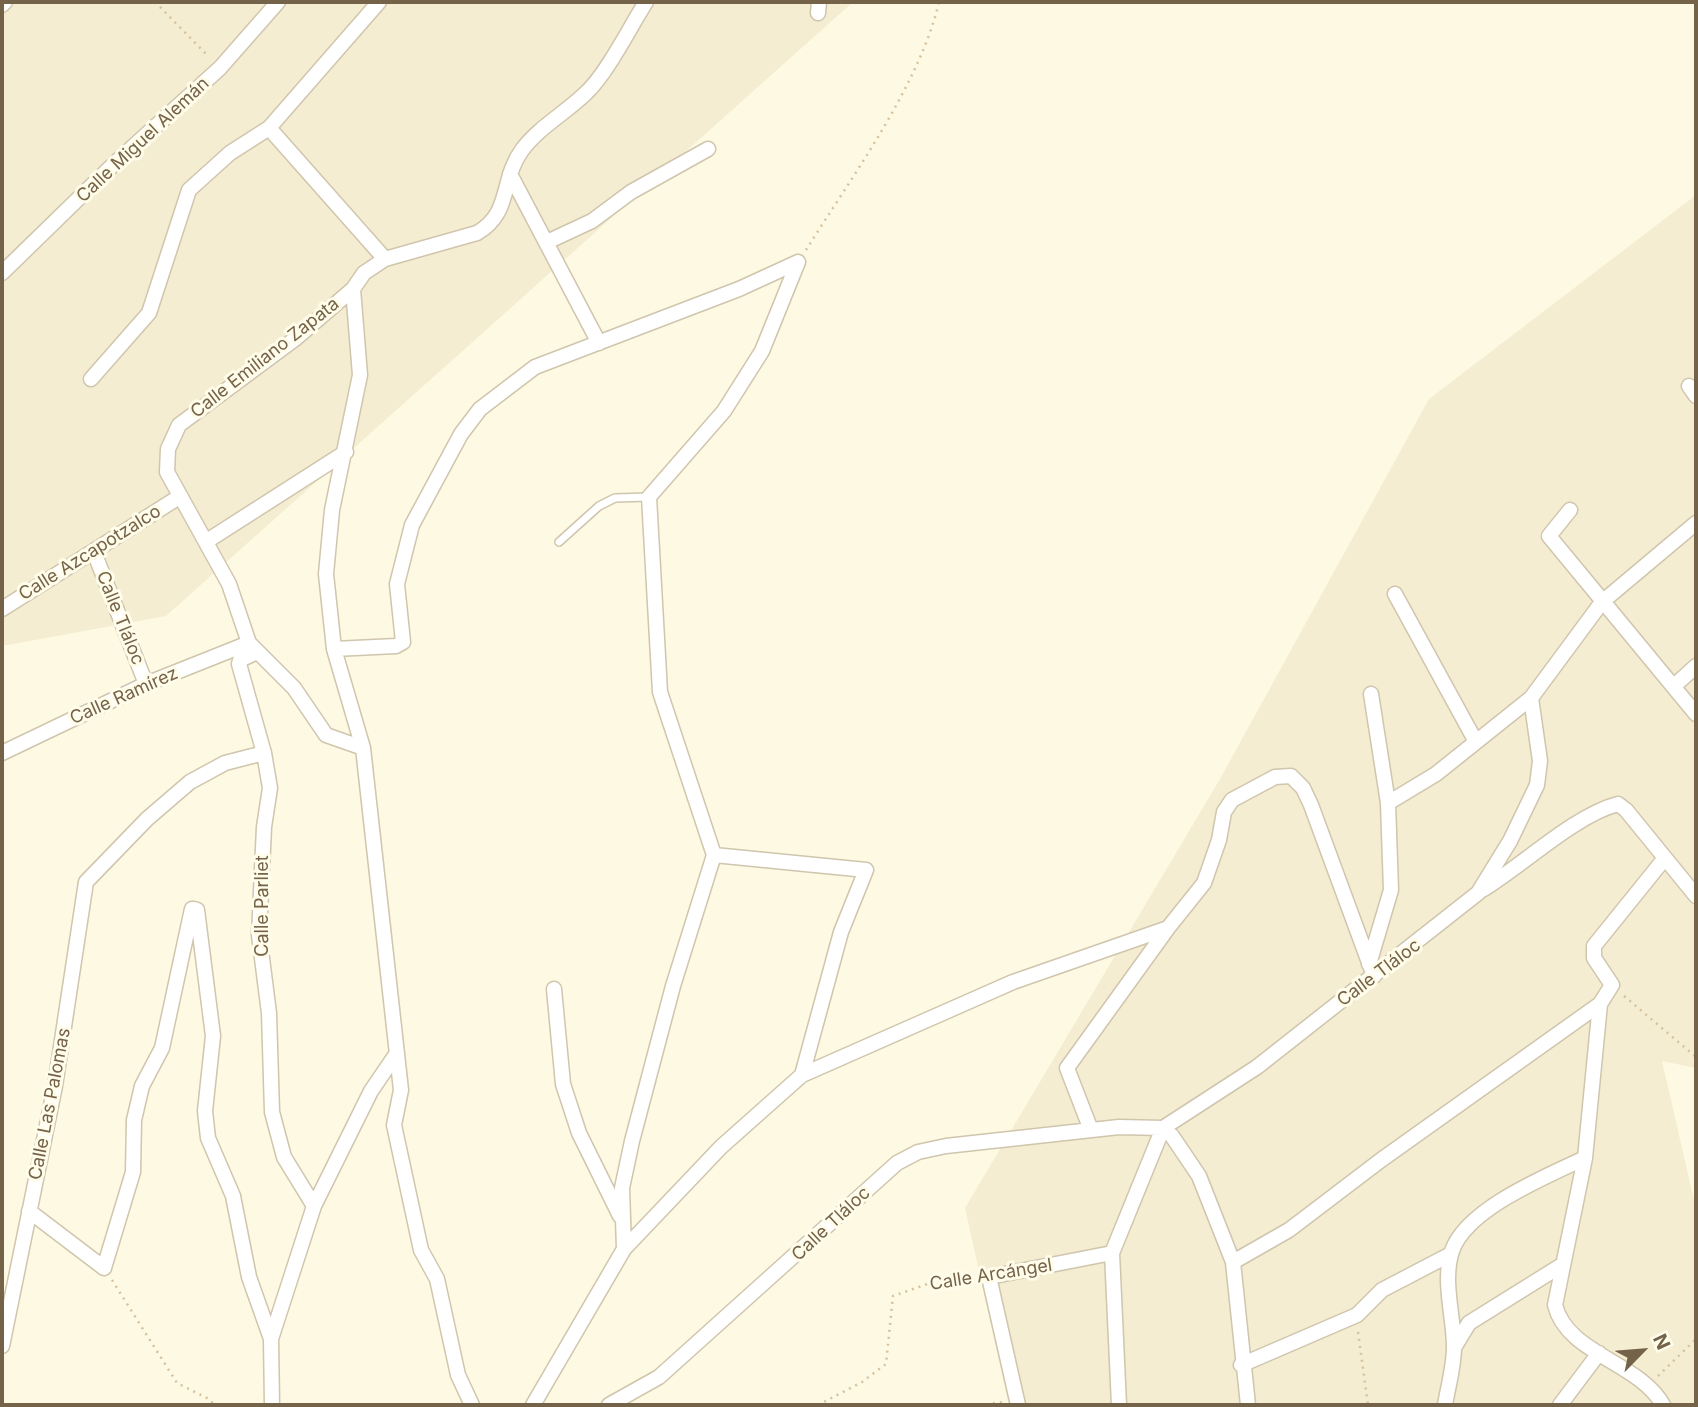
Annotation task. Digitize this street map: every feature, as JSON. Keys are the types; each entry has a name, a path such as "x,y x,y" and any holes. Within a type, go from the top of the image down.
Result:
{"street":[{"name":"Calle Miguel Alemán","path":"2,273 114,163 220,68 278,2"},
{"path":"91,379 149,313 189,190 230,153 269,128 379,2"},
{"path":"599,343 510,174 522,150 589,91 646,2"},
{"path":"269,128 385,259"},
{"path":"547,242 592,221 631,192 708,149"},
{"name":"Calle Emiliano Zapata","path":"179,498 167,472 168,449 179,425 295,339 353,289 364,273 385,259 477,233 489,226 498,217 510,174"},
{"path":"334,649 396,646 403,642 397,584 412,525 461,435 480,409 535,368 739,289 798,262"},
{"path":"624,1249 622,1188 632,1141 673,986 714,855 660,692 649,497 724,411 755,361 798,262"},
{"path":"353,289 360,375 332,510 326,574 334,649 363,748 401,1090 394,1125 421,1250 437,1279 458,1375 472,1405"},
{"path":"207,541 346,452"},
{"path":"179,498 207,541 229,584 253,648 294,688 326,736 363,748"},
{"name":"Calle Azcapotzalco","path":"2,609 179,498"},
{"path":"1570,510 1549,536 1696,714"},
{"path":"1388,803 1436,774 1531,698 1602,602 1696,523"},
{"name":"Calle Tláloc","path":"94,552 146,684"},
{"path":"1395,594 1476,742"},
{"name":"Calle Ramírez","path":"2,753 146,684 253,648"},
{"name":"Calle Parliet","path":"253,648 239,664 264,753 270,788 264,827 259,935 269,1013 272,1112 284,1157 314,1206"},
{"path":"1674,686 1696,666"},
{"path":"1371,694 1388,803 1391,890 1372,970"},
{"name":"Calle Tláloc","path":"609,1405 659,1377 756,1293 897,1163 918,1152 946,1146 1091,1130 1163,1128 1257,1066 1372,970 1478,893 1510,841 1537,785 1539,761 1531,698"},
{"name":"Calle Las Palomas","path":"2,1346 57,1073 86,882 100,865 190,782 225,763 264,753"},
{"path":"1091,1130 1067,1068 1168,928 1204,883 1219,840 1224,812 1231,800 1275,777 1291,776 1303,788 1372,970"},
{"path":"1478,893 1556,839 1605,808 1618,804 1626,810 1696,896"},
{"path":"714,855 866,870 841,932 802,1075"},
{"path":"1233,1262 1289,1230 1381,1160 1600,1004 1612,985 1594,958 1594,946 1665,858"},
{"path":"29,1211 104,1268 133,1172 134,1120 142,1086 162,1048 174,980 192,909 195,908 213,1036 205,1111 208,1138 233,1196 248,1277 271,1339"},
{"path":"533,1405 624,1249 721,1147 802,1075 1013,982 1168,928"},
{"path":"554,989 564,1084 579,1133 621,1218"},
{"path":"1600,1004 1585,1158 1555,1305 1561,1324 1648,1386 1663,1405"},
{"path":"272,1405 271,1339 314,1206 371,1091 397,1053"},
{"path":"1119,1405 1112,1253 1163,1128 1172,1136 1199,1176 1233,1262 1241,1365 1248,1405"},
{"path":"1445,1405 1454,1348 1449,1287 1451,1254 1458,1237 1478,1219 1525,1187 1585,1158"},
{"name":"Calle Arcángel","path":"989,1277 1112,1253"},
{"path":"1241,1365 1357,1315 1382,1290 1451,1254"},
{"path":"1454,1348 1469,1323 1562,1265"},
{"path":"989,1277 1018,1403"},
{"path":"1560,1405 1599,1353"}],"lane":[{"path":"559,542 599,506 615,498 649,497"}],"path":[{"path":"155,2 220,68"},
{"path":"798,262 885,123 932,33 939,2"},
{"path":"1612,985 1696,1057"},
{"path":"104,1268 177,1383 215,1405"},
{"name":"Calle Arcángel","path":"818,1405 862,1382 886,1364 893,1296 936,1281 989,1277"},
{"path":"1357,1315 1368,1405"},
{"path":"1648,1386 1696,1339"},
{"path":"979,1405 1018,1403"}],"shaded area":[{"path":"2,2 853,2 166,616 2,646"},
{"path":"1696,195 1696,1068 1662,1061 1696,1209 1696,1405 1009,1405 965,1208 1220,779 1429,399"}]}
